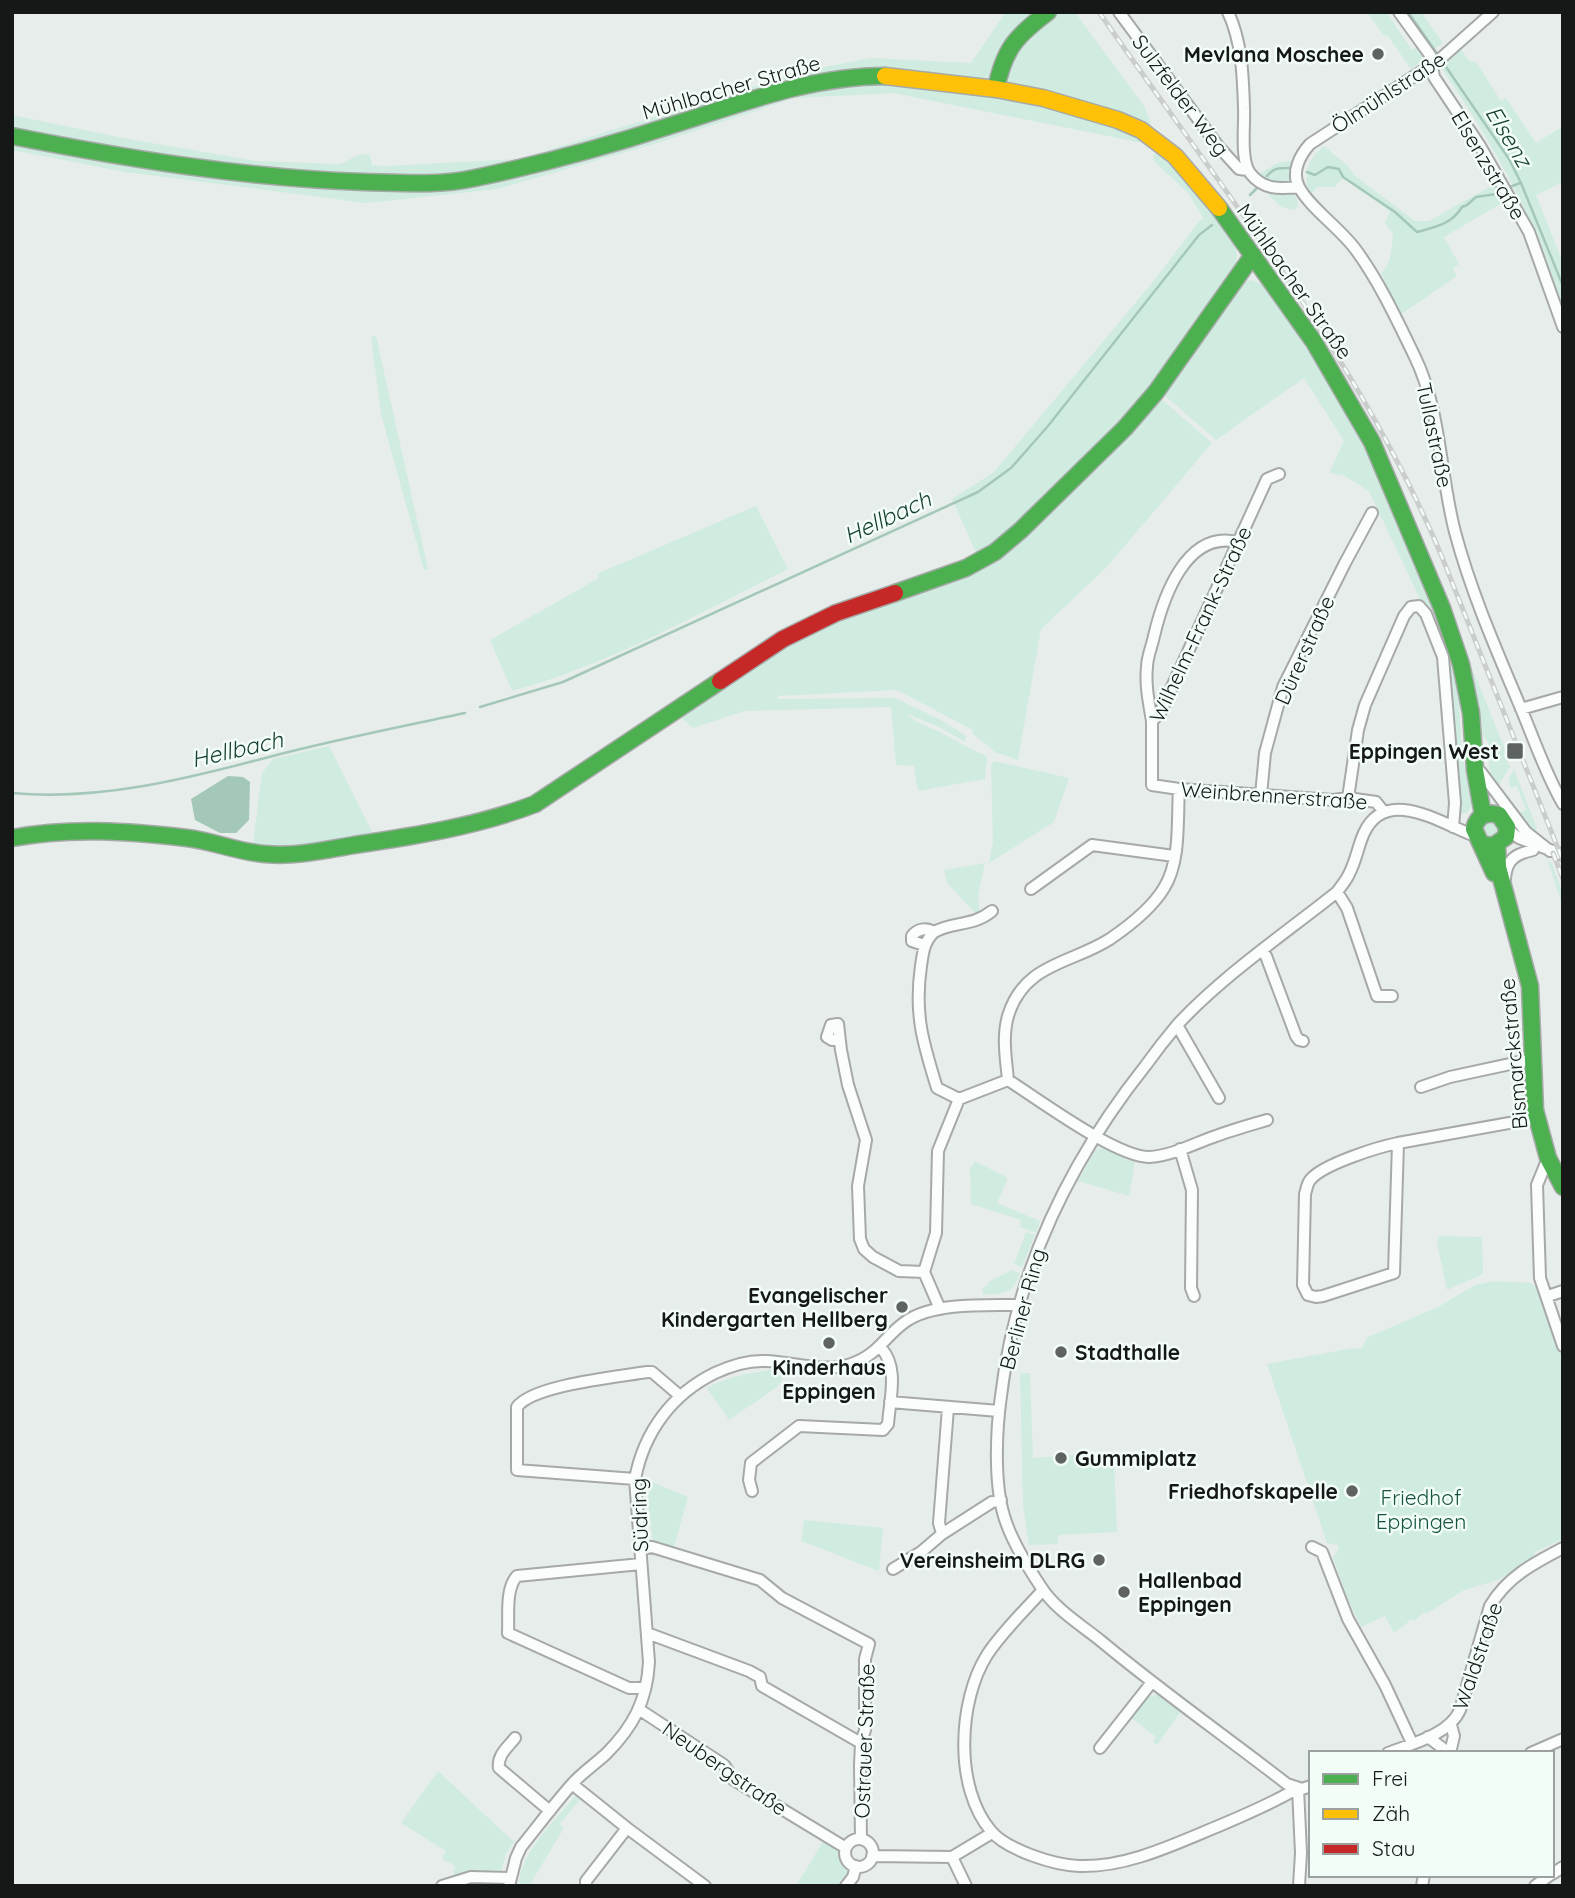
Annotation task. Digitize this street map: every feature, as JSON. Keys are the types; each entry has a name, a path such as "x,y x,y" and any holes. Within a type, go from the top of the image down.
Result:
{"street":[{"path":"996,89 1002,59 1020,32 1048,12"},
{"name":"Sulzfelder Weg","path":"1119,12 1218,146 1239,169 1248,170"},
{"path":"1228,12 1240,50 1248,170 1259,182 1269,187 1298,182"},
{"name":"Elsenzstraße","path":"1399,12 1435,63 1434,77 1480,146 1529,232 1563,327"},
{"name":"Ölmühlstraße","path":"1298,182 1298,164 1310,144 1435,63 1493,12"},
{"name":"Mühlbacher Straße","path":"12,136 169,164 328,181 424,184 471,178 559,159 662,129 770,93 816,81 851,76 889,76 996,89 1085,109 1141,130 1175,156 1196,179 1253,255 1314,342 1372,442 1454,640 1467,688 1489,831"},
{"name":"Tullastraße","path":"1298,182 1361,257 1378,284 1418,363 1429,393 1455,531 1477,603 1563,804"},
{"path":"12,838 44,832 89,831 188,838 264,854 299,854 401,838 504,816 535,804 783,639 836,613 966,568 995,552 1115,438 1156,393 1253,255"},
{"name":"Wilhelm-Frank-Straße","path":"1152,785 1152,721 1160,713 1267,480 1279,474"},
{"name":"Dürerstraße","path":"1261,795 1265,753 1283,687 1372,513"},
{"path":"1152,721 1147,666 1166,595 1181,566 1201,549 1226,539 1237,542"},
{"path":"1348,798 1358,730 1365,705 1404,616 1411,607 1419,606 1424,610 1443,657 1455,803 1453,824"},
{"path":"1521,709 1563,697"},
{"name":"Mühlbacher Straße","path":"1474,742 1475,770 1489,831"},
{"name":"Mühlbacher Straße","path":"1480,771 1526,832 1550,851"},
{"name":"Weinbrennerstraße","path":"1152,785 1333,800 1348,798 1376,802 1384,812 1411,810 1453,824 1489,831"},
{"path":"1008,1080 1004,1043 1007,1017 1016,997 1046,967 1109,939 1142,913 1164,889 1171,874 1174,856 1179,789"},
{"name":"Berliner Ring","path":"1298,1788 1287,1784 1152,1682 1066,1613 1043,1590 1004,1517 998,1458 999,1411 1011,1335 1029,1271 1056,1204 1075,1166 1125,1091 1177,1025 1219,984 1337,892 1349,875 1369,824 1384,812"},
{"name":"Mühlbacher Straße","path":"1489,831 1533,850 1550,851"},
{"name":"Mühlbacher Straße","path":"1489,831 1519,838 1563,855"},
{"name":"Bismarckstraße","path":"1489,831 1511,914"},
{"name":"Bismarckstraße","path":"1489,831 1531,986 1537,1118 1548,1158 1563,1187"},
{"path":"1031,889 1092,845 1174,856"},
{"path":"1504,886 1506,869 1511,859 1520,853 1533,850"},
{"path":"1337,892 1347,908 1377,996 1392,996"},
{"path":"959,1099 937,1088 920,1032 917,1013 924,945 934,932 969,924 992,911"},
{"path":"1262,951 1296,1036 1303,1041"},
{"path":"1177,1025 1219,1098"},
{"path":"839,1040 848,1085 866,1140 858,1186 860,1239 864,1249 873,1257 900,1270 924,1272"},
{"path":"1421,1087 1450,1077 1533,1059"},
{"path":"940,1309 924,1272 936,1234 938,1151 959,1099 1008,1080"},
{"path":"1008,1080 1095,1135 1142,1156 1150,1157 1180,1150 1267,1120"},
{"path":"1398,1143 1394,1273 1323,1296 1308,1295 1303,1285 1305,1194 1308,1182 1316,1174 1377,1147 1398,1143 1537,1118"},
{"path":"1180,1150 1192,1190 1191,1288 1194,1296"},
{"path":"1548,1158 1537,1185 1540,1278 1563,1346"},
{"path":"1548,1296 1563,1291"},
{"name":"Südring","path":"509,1882 521,1847 572,1784 605,1755 625,1732 640,1710 649,1662 635,1479 637,1466 651,1432 679,1395 700,1381 743,1362 765,1360 836,1367 862,1360 881,1348 893,1332 913,1316 940,1309 1020,1305"},
{"path":"752,1491 748,1479 751,1463 799,1426 883,1430 888,1424 892,1368 889,1356 881,1348"},
{"path":"635,1479 517,1470 517,1407 523,1400 542,1391 647,1371 652,1372 679,1395"},
{"path":"890,1402 999,1411"},
{"path":"942,1534 939,1523 948,1408"},
{"path":"893,1569 992,1502 1001,1500"},
{"name":"Ostrauer Straße","path":"640,1549 652,1547 760,1580 782,1598 869,1644 864,1658 865,1730 861,1743 861,1839"},
{"path":"1312,1547 1322,1552 1348,1619 1385,1685 1412,1743"},
{"name":"Waldstraße","path":"1450,1751 1454,1736 1451,1725 1460,1710 1490,1606 1507,1583 1535,1562 1563,1548"},
{"path":"641,1564 517,1576 510,1589 508,1633 629,1688 645,1688"},
{"path":"1043,1590 987,1654 969,1701 964,1728 970,1787 979,1812 992,1833 1019,1850 1044,1859 1078,1866 1102,1865 1147,1853 1198,1834 1278,1800 1298,1788 1309,1786"},
{"path":"647,1633 749,1671 760,1677 762,1686 861,1743"},
{"path":"1100,1748 1152,1682"},
{"name":"Neubergstraße","path":"640,1710 724,1765 734,1780 846,1848 847,1859 856,1866"},
{"path":"1393,1751 1451,1725"},
{"path":"1427,1737 1446,1751"},
{"path":"515,1738 498,1761 499,1768 550,1811"},
{"path":"1536,1751 1563,1739"},
{"path":"572,1784 701,1885"},
{"path":"1298,1788 1301,1853 1299,1886"},
{"path":"586,1886 586,1881 627,1828"},
{"path":"872,1856 952,1857 992,1833"},
{"path":"846,1848 852,1841 861,1839 870,1845 872,1856 866,1864 856,1866 853,1877 846,1886"},
{"path":"952,1857 966,1886"},
{"path":"442,1886 471,1877 509,1882"}],"green space":[{"path":"1006,12 1075,12 1144,106 1151,123 1143,143 893,93 795,98 664,141 498,189 366,203 125,172 12,150 12,115 256,161 340,164 361,154 370,155 372,165 385,166 519,159 800,72 871,58 971,63"},
{"path":"1367,12 1386,12 1412,50 1418,47 1426,58 1411,69"},
{"path":"1404,12 1421,12 1443,43 1431,51"},
{"path":"1461,49 1469,61 1476,62 1501,101 1506,98 1536,143 1563,126 1563,182 1536,195 1563,263 1563,311 1540,244 1516,191 1441,67"},
{"path":"1324,146 1348,166 1355,176 1415,221 1429,221 1495,184 1504,202 1444,237 1459,264 1453,268 1457,276 1400,315 1381,273 1387,265 1391,250 1393,234 1385,223 1390,211 1343,178 1335,187 1317,187 1309,193 1308,167"},
{"path":"1154,154 1165,154 1219,218 1235,245 1237,256 1228,282 1160,398 1212,443 1105,569 1041,629 1018,760 995,752 972,733 973,730 897,690 778,696 777,699 895,698 941,720 966,736 965,742 939,727 907,714 919,723 987,756 985,779 918,791 914,766 896,765 891,707 744,711 693,728 679,716 792,640 978,557 952,499 994,472 1152,283 1200,220 1204,219 1188,193 1155,162"},
{"path":"1293,161 1289,185 1268,182 1260,173 1280,162"},
{"path":"1290,191 1298,200 1294,210 1281,207 1267,193 1283,194"},
{"path":"1251,280 1267,286 1340,401 1374,466 1412,551 1458,670 1461,746 1472,805 1467,813 1460,813 1443,648 1369,491 1343,475 1329,473 1344,441 1304,378 1216,440 1162,393 1236,289"},
{"path":"376,336 428,569 424,570 381,414 371,337"},
{"path":"756,506 788,569 618,653 512,691 490,640 599,578 597,574"},
{"path":"1452,618 1506,752 1504,753 1510,767 1498,786 1489,769 1488,742 1483,736"},
{"path":"329,746 375,837 290,850 253,845 262,773 273,759"},
{"path":"994,761 1069,778 1054,822 989,863 993,842 991,766"},
{"path":"1514,769 1537,828 1535,833 1519,813 1526,810 1517,786 1511,788 1508,779"},
{"path":"1491,820 1497,823 1500,829 1497,835 1491,838 1485,835 1482,829 1485,823"},
{"path":"1548,862 1551,862 1563,893 1563,908"},
{"path":"985,863 978,895 978,916 947,883 944,870"},
{"path":"1107,1148 1135,1161 1129,1196 1078,1181 1095,1151"},
{"path":"975,1161 1008,1178 997,1203 1040,1221 1036,1233 1020,1227 1021,1220 971,1204 970,1169"},
{"path":"1026,1232 1035,1235 1022,1267 1014,1264"},
{"path":"1439,1236 1482,1237 1483,1274 1447,1290 1437,1243"},
{"path":"1012,1270 1020,1273 1011,1289 983,1295 982,1288 988,1285 988,1282"},
{"name":"Friedhof Eppingen","path":"1494,1281 1531,1283 1543,1294 1563,1357 1563,1539 1535,1552 1533,1558 1498,1580 1464,1590 1426,1614 1424,1612 1414,1621 1412,1619 1394,1633 1385,1616 1361,1627 1333,1557 1339,1549 1337,1545 1327,1543 1267,1364 1353,1348 1361,1349 1368,1337 1438,1307 1475,1285"},
{"path":"771,1370 780,1373 782,1380 777,1387 729,1420 707,1388 738,1376"},
{"name":"Gummiplatz","path":"1020,1373 1030,1373 1033,1458 1099,1453 1099,1459 1114,1459 1117,1532 1058,1535 1058,1544 1029,1545 1023,1505"},
{"path":"650,1481 688,1497 673,1550 653,1544 648,1500"},
{"path":"804,1520 883,1528 879,1571 801,1541"},
{"path":"1157,1695 1181,1711 1157,1745 1153,1742 1156,1737 1130,1717 1149,1696"},
{"path":"438,1771 514,1842 506,1854 500,1875 458,1878 453,1872 456,1866 442,1859 446,1851 401,1823"},
{"path":"576,1795 582,1797 560,1824 564,1828 529,1886 522,1886 519,1882 527,1858 550,1825"},
{"path":"824,1840 845,1860 845,1878 840,1886 796,1886"}],"shaded area":[{"path":"228,776 243,777 250,782 249,820 236,833 220,833 195,820 191,799"}],"waterway":[{"name":"Elsenz","path":"1408,12 1438,55"},
{"name":"Elsenz","path":"1442,61 1509,159 1563,286"},
{"name":"Hellbach","path":"1307,172 1315,175 1328,167 1339,169 1343,177 1395,212 1417,232 1448,221 1476,197 1496,194"},
{"name":"Hellbach","path":"1267,176 1275,170 1291,168"},
{"name":"Hellbach","path":"1510,187 1520,183"},
{"name":"Hellbach","path":"1250,195 1257,188"},
{"name":"Hellbach","path":"480,707 563,682 978,492 1011,468 1048,426 1199,235 1212,225"},
{"name":"Hellbach","path":"12,793 77,794 142,786 465,713"}],"railway":[{"path":"1099,12 1285,276 1371,412 1442,557 1563,861"},
{"path":"1553,853 1563,879"}],"traffic: fast":[{"path":"996,89 1003,63 1013,44 1048,12"},
{"path":"12,136 143,160 231,172 320,180 447,182 500,173 573,155 802,86 857,77 885,76"},
{"path":"1219,208 1314,342 1372,442 1442,608 1461,664 1471,713 1475,770 1483,815"},
{"path":"895,593 966,568 995,552 1021,530 1125,428 1156,392 1253,255"},
{"path":"12,838 55,832 121,832 187,838 255,853 287,855 446,829 535,804 720,681"},
{"path":"1482,844 1493,846 1506,837 1507,827 1499,815 1483,816 1474,829 1494,873"},
{"path":"1497,845 1498,867 1530,986 1535,1110 1548,1158 1563,1187"}],"traffic: slow":[{"path":"885,76 996,89 1043,98 1118,120 1141,130 1175,156 1219,208"}],"traffic: jam":[{"path":"720,681 783,639 836,613 895,593"}],"place":[{"name":"Mevlana Moschee","path":"1378,54"},
{"name":"Eppingen West","path":"1515,751"},
{"name":"Evangelischer Kindergarten Hellberg","path":"902,1307"},
{"name":"Kinderhaus Eppingen","path":"829,1343"},
{"name":"Stadthalle","path":"1061,1352"},
{"name":"Gummiplatz","path":"1061,1458"},
{"name":"Friedhofskapelle","path":"1352,1491"},
{"name":"Vereinsheim DLRG","path":"1099,1560"},
{"name":"Hallenbad Eppingen","path":"1124,1592"}]}
